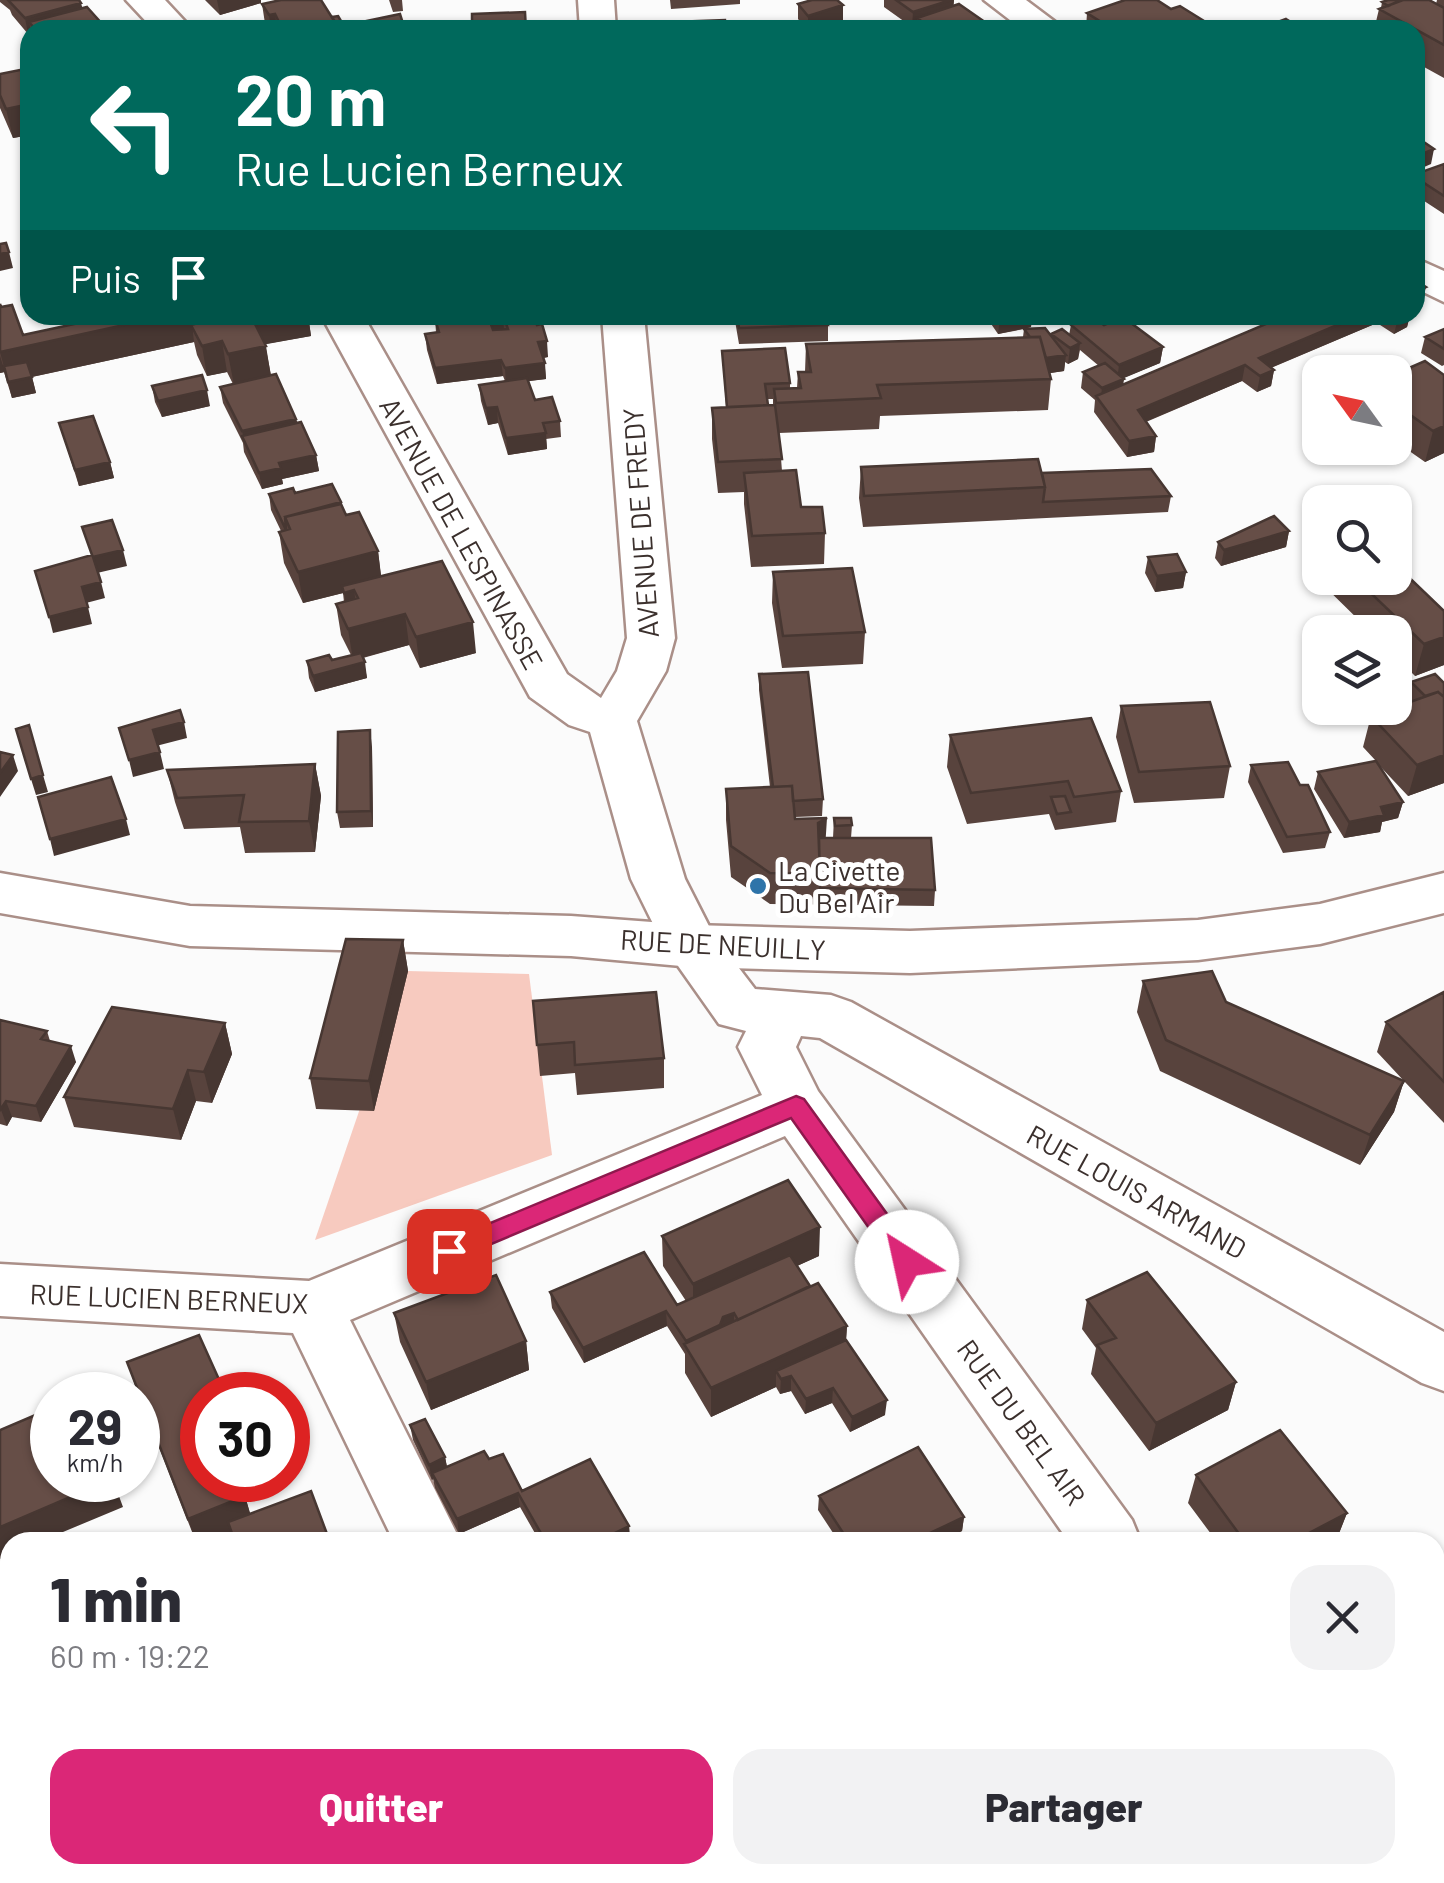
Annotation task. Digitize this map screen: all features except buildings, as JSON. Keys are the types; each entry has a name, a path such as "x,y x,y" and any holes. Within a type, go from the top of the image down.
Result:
{"street":[{"path":"144,0 165,20"},
{"path":"1002,0 1033,20"},
{"name":"AVENUE DE LESPINASSE","path":"348,325 548,685 588,713 612,721"},
{"name":"AVENUE DE FREDY","path":"612,721 642,673 649,656 650,638 624,325"},
{"path":"612,721 658,879 692,946"},
{"name":"RUE DE NEUILLY","path":"0,893 190,926 571,936 692,946 832,950 1035,949 1198,940 1320,924 1444,893"},
{"name":"RUE LOUIS ARMAND","path":"692,946 739,1008 807,1015 1444,1364"},
{"path":"796,1106 767,1047 807,1015 832,950"},
{"name":"RUE LUCIEN BERNEUX","path":"0,1290 312,1308 796,1106"},
{"name":"RUE DU BEL AIR","path":"796,1106 1101,1532"},
{"path":"312,1308 423,1532"}],"shaded area":[{"path":"407,971 529,974 552,1155 315,1240"}],"place":[{"name":"La Civette Du Bel Air","path":"758,886"}],"route":[{"path":"449,1251 796,1106 907,1262"}]}
